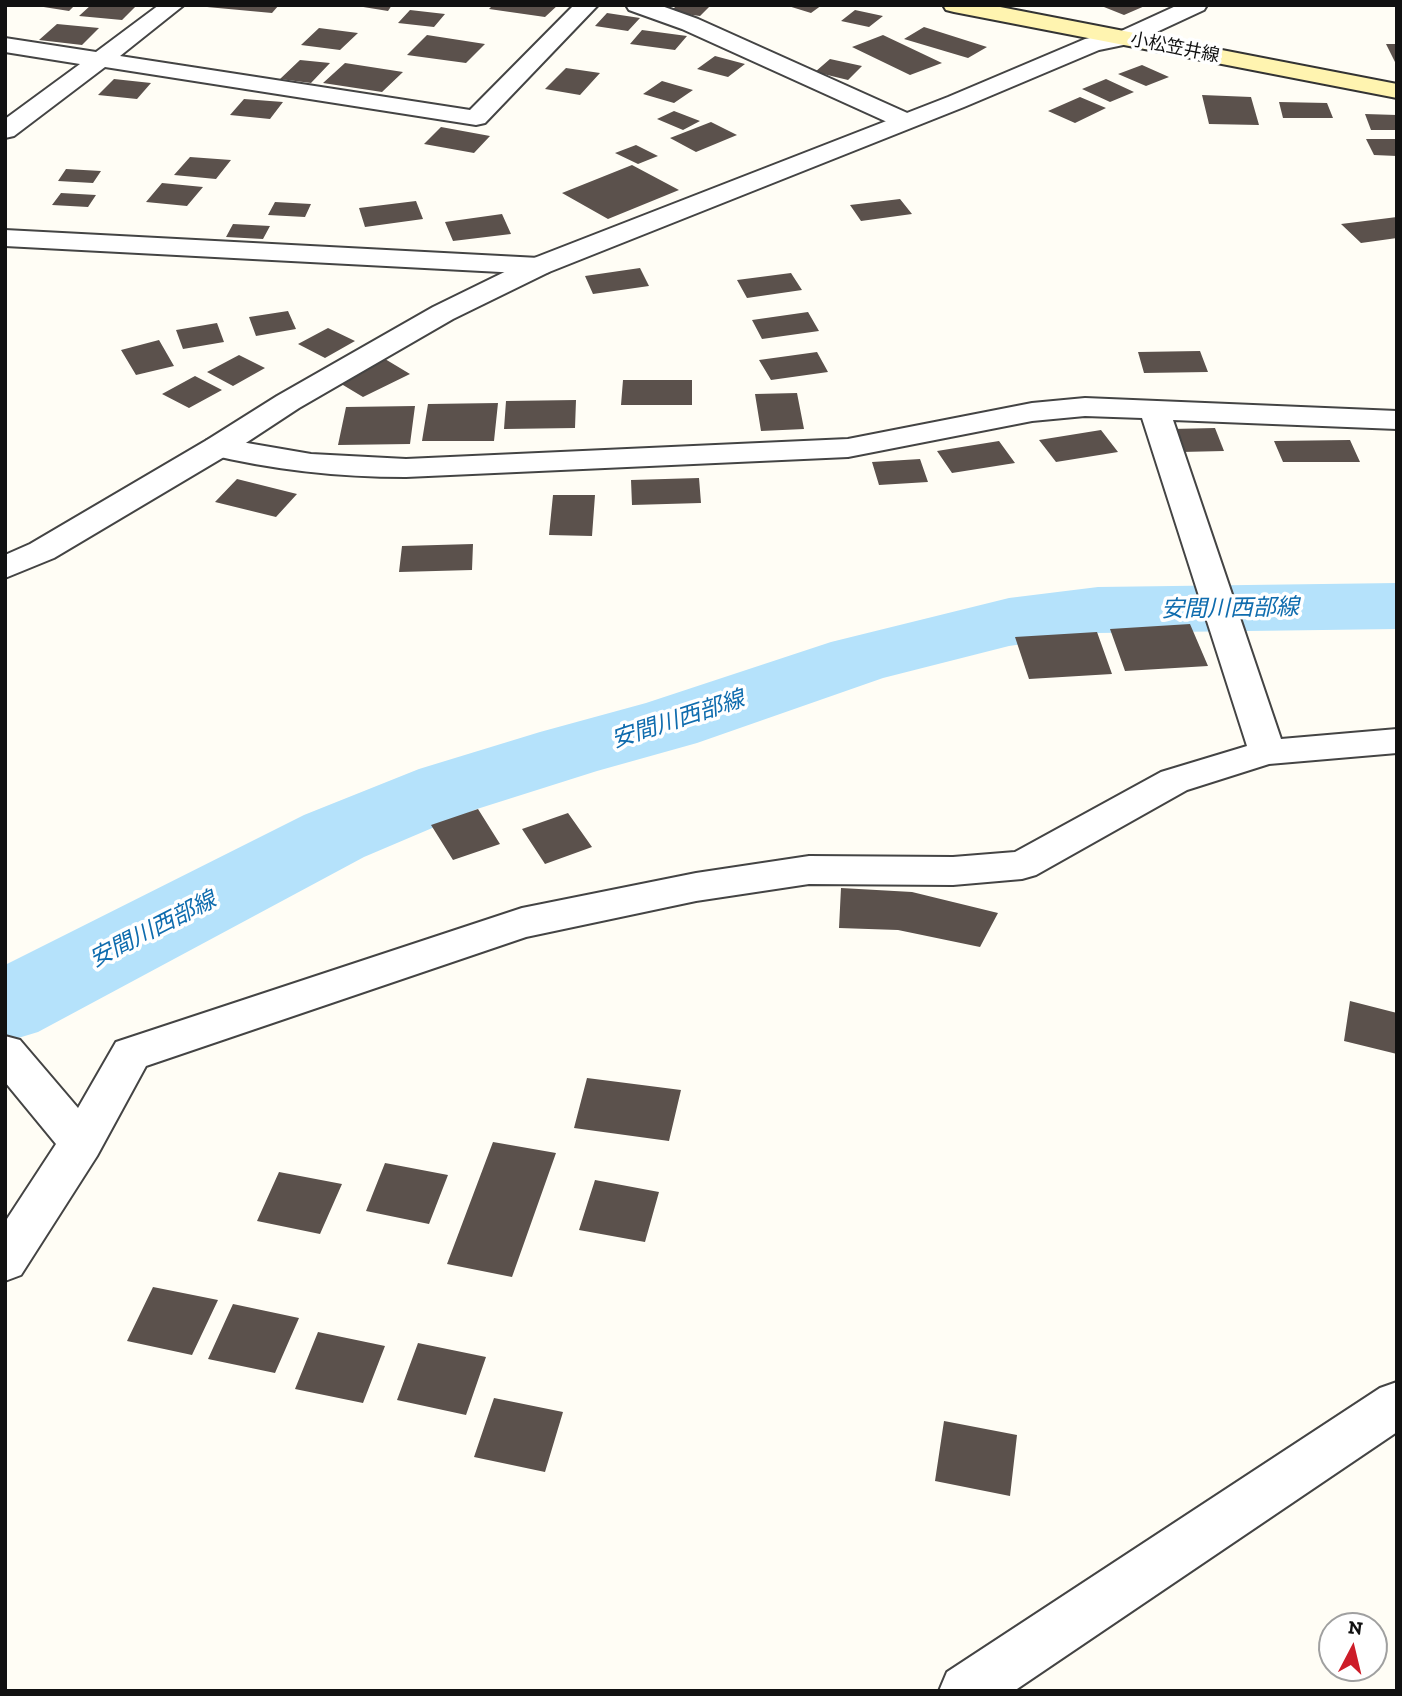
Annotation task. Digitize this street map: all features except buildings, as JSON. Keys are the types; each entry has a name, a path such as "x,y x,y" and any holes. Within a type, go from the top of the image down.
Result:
{"main road":[{"name":"小松笠井線","path":"954,5 1397,91"}],"street":[{"path":"5,131 173,5"},
{"path":"5,44 477,118 587,5"},
{"path":"637,5 690,24 905,121"},
{"path":"5,568 42,551 218,447 288,402 443,313 539,266 1093,44 1125,38 1196,5"},
{"path":"5,238 539,266"},
{"path":"218,447 264,458 340,468 420,467 848,448 1032,412 1085,407 1397,420"},
{"path":"1154,409 1267,752"},
{"path":"5,1261 81,1143 131,1054 509,927 696,887 809,870 953,871 1022,865 1174,781 1267,752 1397,741"},
{"path":"5,1052 81,1143"},
{"path":"966,1691 1397,1404"}],"waterway":[{"name":"安間川西部線","path":"5,1007 334,836 448,789 569,751 669,724 858,660 1009,622 1098,610 1397,606"}]}
